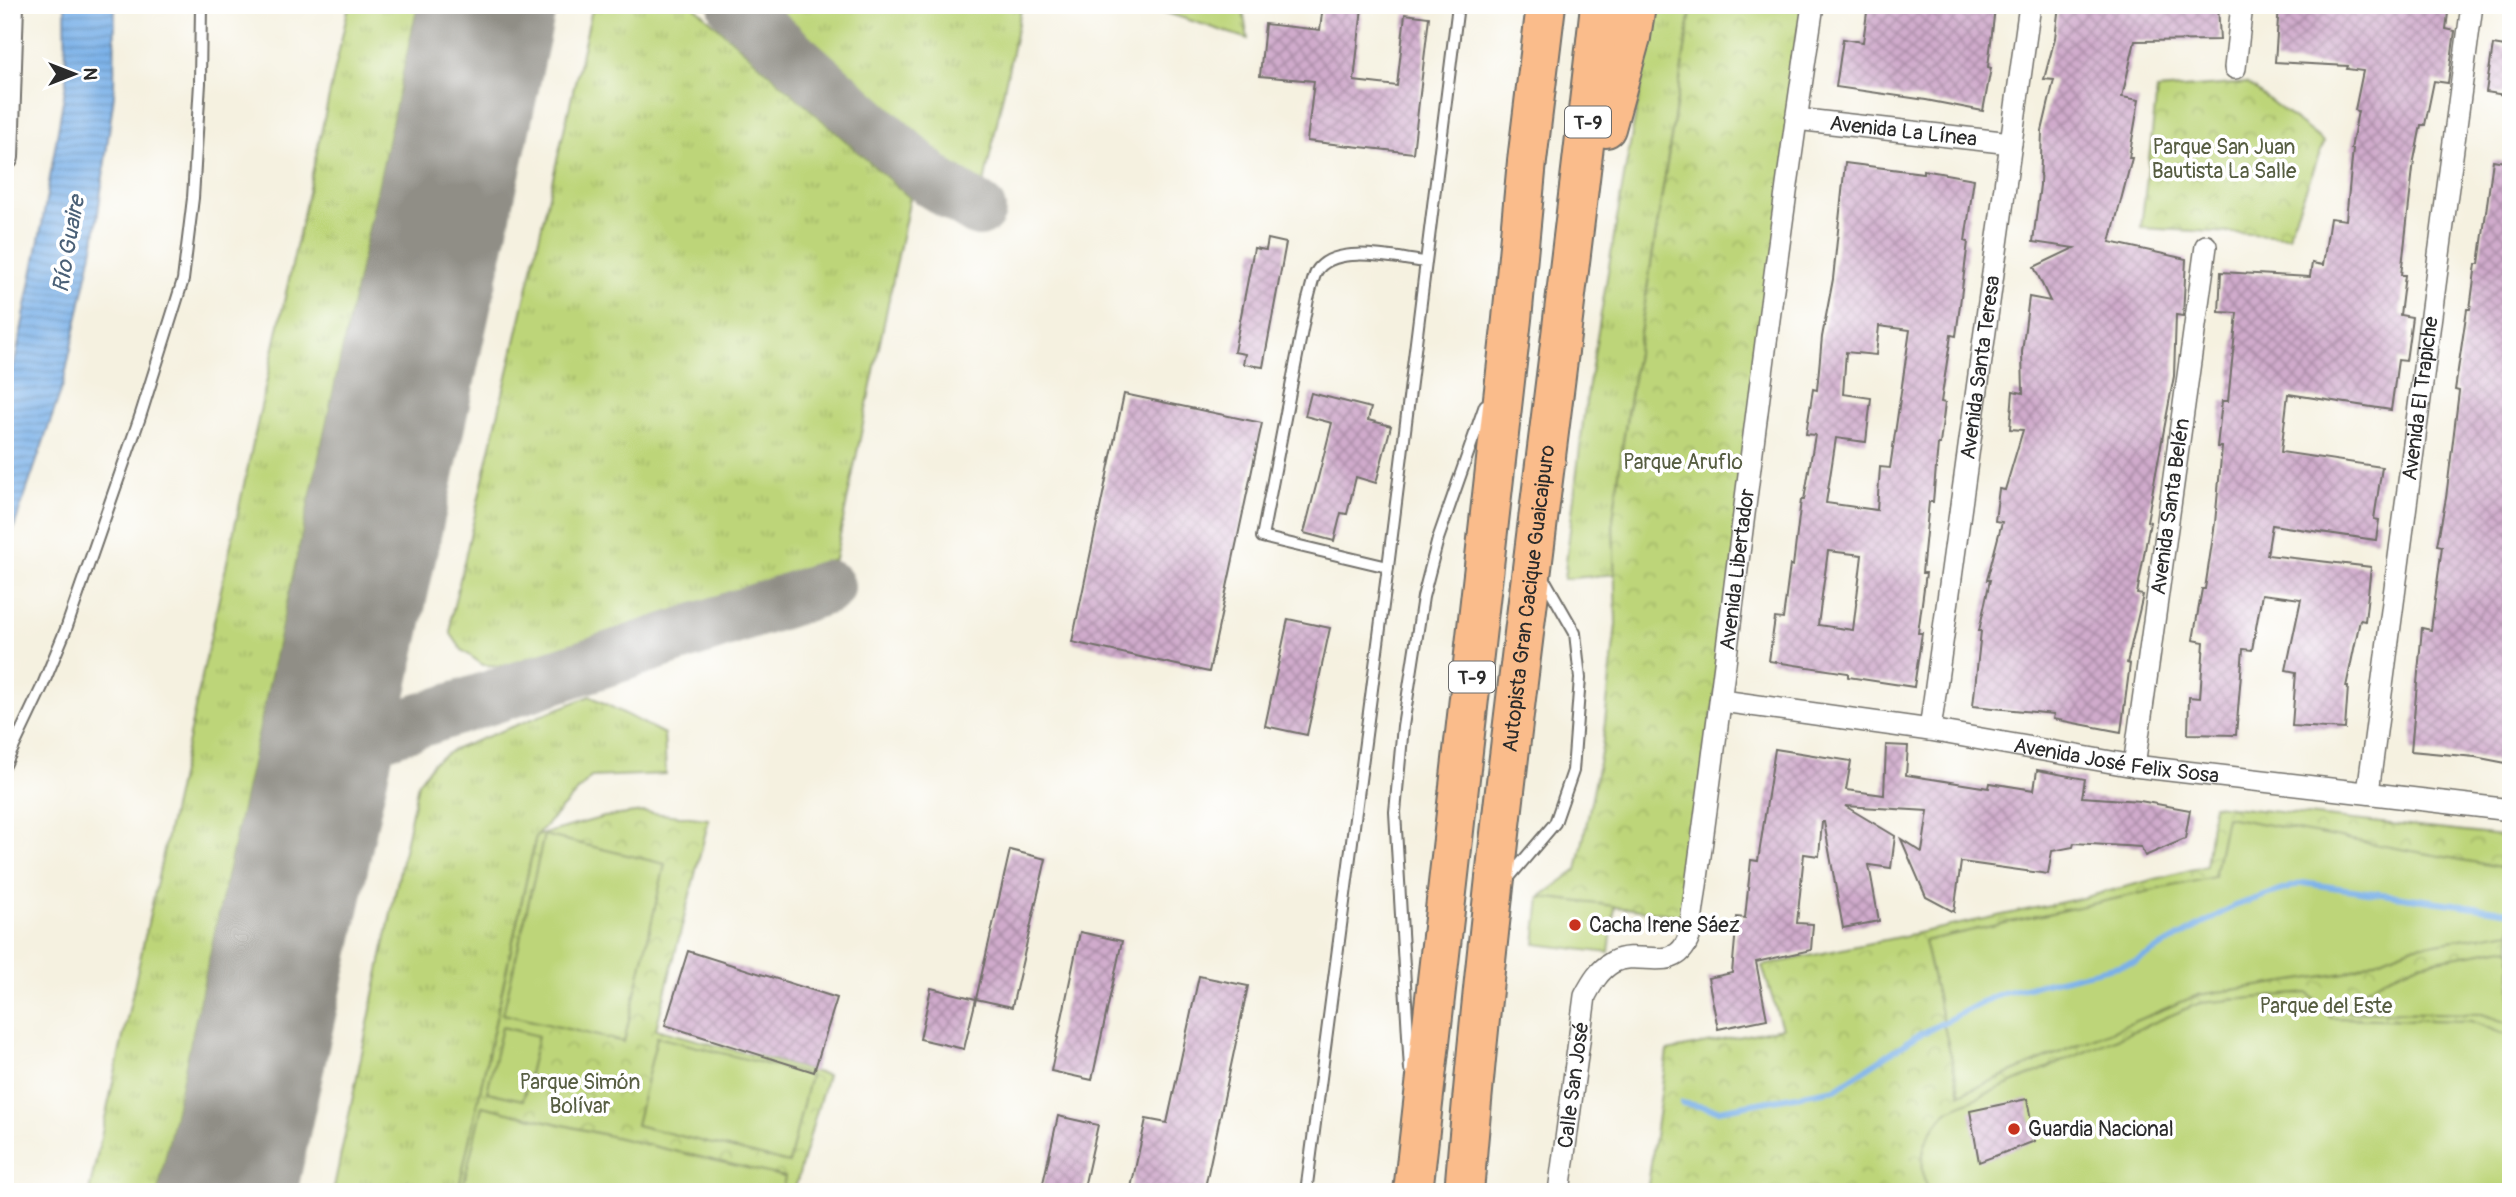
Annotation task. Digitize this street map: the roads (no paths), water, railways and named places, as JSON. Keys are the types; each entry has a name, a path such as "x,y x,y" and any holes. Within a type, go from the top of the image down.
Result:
{"highway":[{"path":"1532,5 1535,97"},
{"name":"T-9","path":"1413,1192 1546,5"},
{"name":"Autopista Gran Cacique Guaicaipuro","path":"1464,1192 1475,1052 1601,5"},
{"path":"1575,238 1631,37 1636,5"}],"street":[{"name":"Avenida Libertador","path":"1594,980 1613,962 1624,958 1665,958 1677,955 1685,948 1689,937 1813,5"},
{"name":"Avenida Santa Teresa","path":"1930,730 2030,5"},
{"path":"2235,68 2242,5"},
{"name":"Avenida El Trapiche","path":"2368,793 2472,5"},
{"path":"5,157 8,14"},
{"name":"Avenida La Línea","path":"1796,119 2011,143"},
{"name":"Avenida Santa Belén","path":"2134,766 2206,246"},
{"name":"Avenida José Felix Sosa","path":"1722,701 1930,730 2134,766 2511,810"},
{"name":"Calle San José","path":"1559,1192 1585,996 1594,980"}],"lane":[{"path":"5,765 66,629 140,417 183,280 193,198 200,83 201,5"},
{"path":"1307,1192 1458,5"},
{"path":"1388,568 1262,537 1308,299 1318,268 1339,255 1365,255 1425,262"},
{"path":"1493,380 1512,319"},
{"path":"1413,1192 1412,1088 1395,812 1403,726 1423,597 1438,539 1490,392"},
{"path":"1493,897 1555,823 1573,771 1580,678 1575,633 1534,561"}],"water":[{"name":"Río Guaire","path":"65,5 115,5 114,95 94,243 63,385 5,553 5,387 16,357 66,83"}],"waterway":[{"path":"1682,1103 1719,1110 1835,1089 1915,1037 1999,994 2135,962 2234,906 2303,883 2511,912"}],"place":[{"name":"Cacha Irene Sáez","path":"1575,925"},
{"name":"Guardia Nacional","path":"2014,1129"}],"park label":[{"name":"Parque San Juan Bautista La Salle","path":"2224,159"},
{"name":"Parque Aruflo","path":"1683,462"},
{"name":"Parque del Este","path":"2326,1006"},
{"name":"Parque Simón Bolívar","path":"580,1094"}]}
